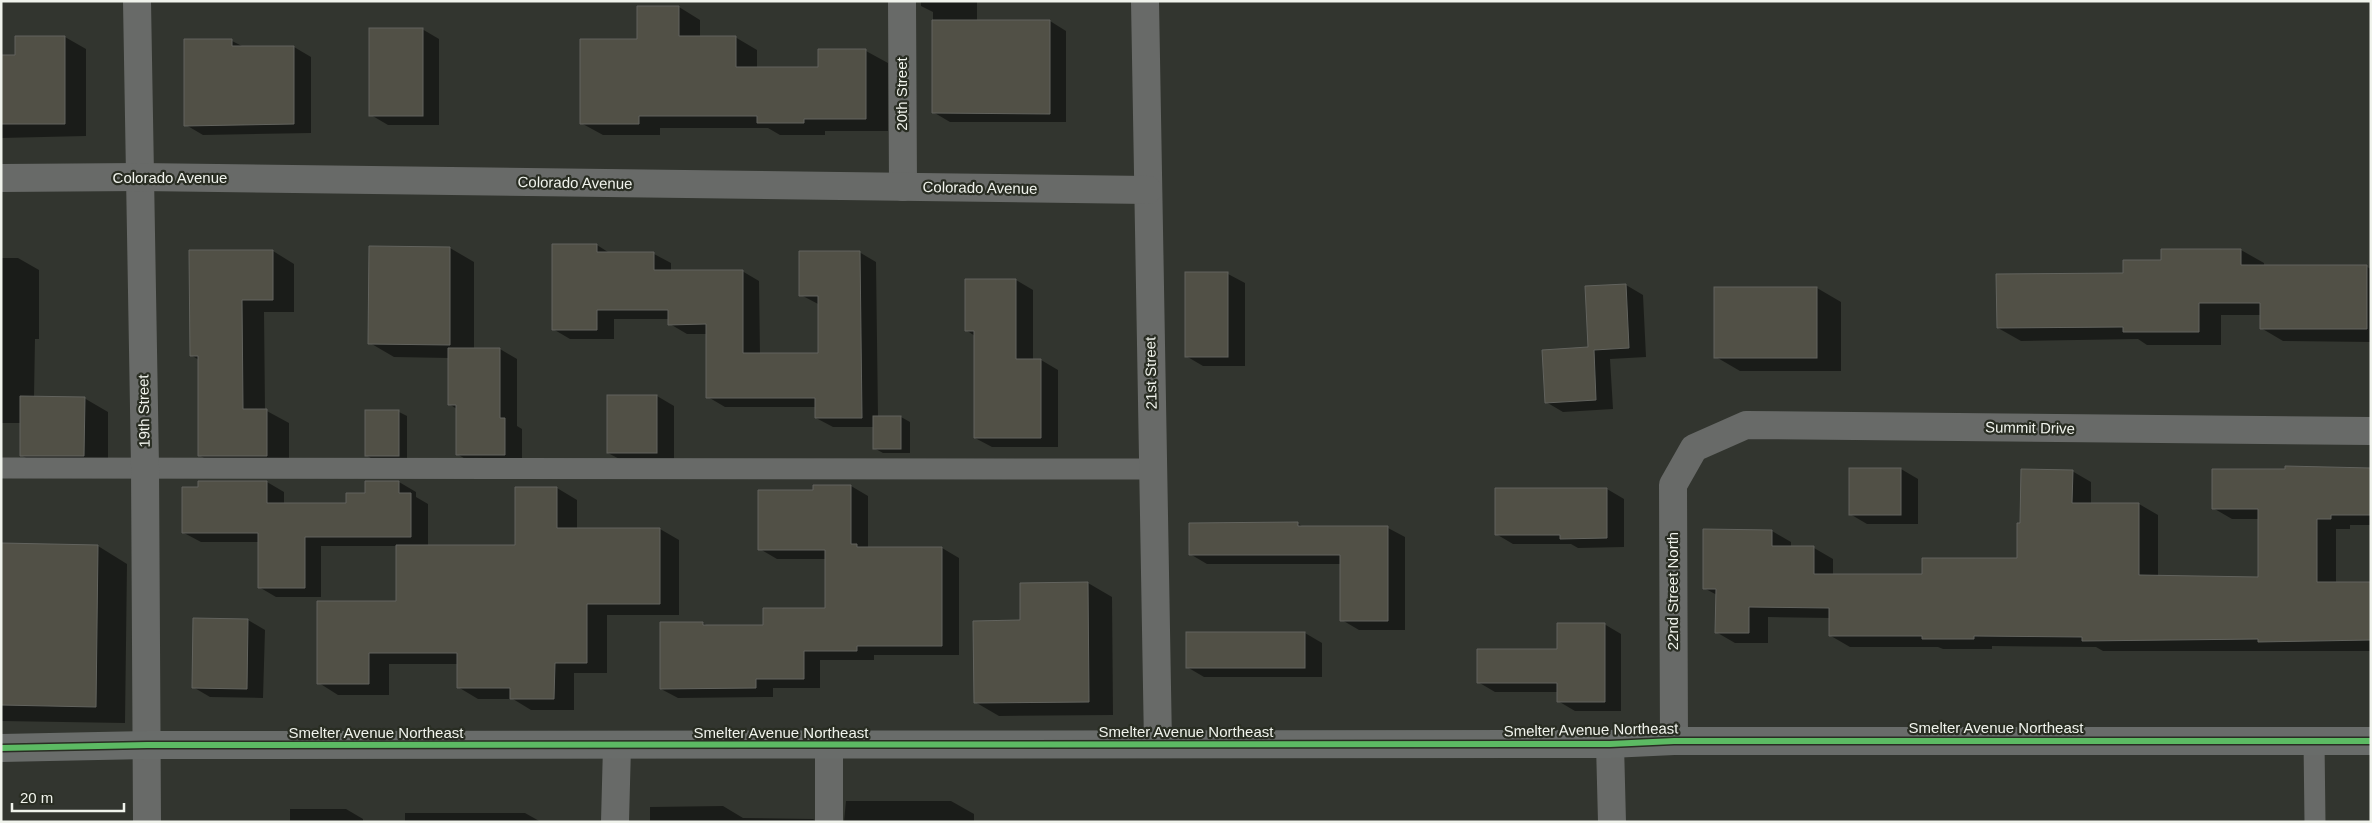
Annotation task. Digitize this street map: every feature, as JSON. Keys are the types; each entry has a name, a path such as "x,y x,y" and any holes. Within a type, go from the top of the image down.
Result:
{"street":[{"name":"19th Street","path":"137,1 145,466 147,822"},
{"name":"20th Street","path":"902,1 903,187"},
{"name":"21st Street","path":"1145,1 1158,744"},
{"name":"Colorado Avenue","path":"1,178 140,177 1148,190"},
{"name":"Summit Drive","path":"1694,448 1746,425 2371,431"},
{"name":"22nd Street North","path":"1674,741 1673,485 1694,448"},
{"name":"Smelter Avenue Northeast","path":"1,748 147,745 617,746 1610,744 1674,741 2371,741"},
{"path":"1610,744 1612,822"},
{"path":"829,745 829,822"},
{"path":"615,822 617,746"}],"lane":[{"path":"1,468 145,466 1152,469"},
{"path":"2314,741 2315,822"}],"building":[{"path":"637,6 679,6 679,36 736,36 736,67 818,67 818,49 866,49 866,119 804,119 804,123 757,123 757,116 639,116 639,124 580,124 580,39 637,39"},
{"path":"932,20 1050,20 1050,114 932,113"},
{"path":"369,28 423,28 423,116 369,116"},
{"path":"15,36 65,36 65,124 1,124 1,55 15,55"},
{"path":"184,39 232,39 232,46 294,46 294,124 184,126"},
{"path":"552,244 597,244 597,252 654,252 654,270 743,270 743,353 818,353 818,296 799,296 799,251 860,251 862,418 815,418 815,398 706,398 706,324 668,325 668,310 597,310 597,330 552,330"},
{"path":"369,246 450,247 450,345 368,344"},
{"path":"2161,249 2241,249 2241,265 2367,265 2367,329 2260,329 2260,303 2199,303 2199,332 2123,332 2123,327 1997,328 1996,274 2123,273 2123,260 2161,260"},
{"path":"189,250 273,250 273,300 242,300 243,409 267,409 267,456 198,456 198,356 190,356"},
{"path":"1185,272 1228,272 1228,357 1185,357"},
{"path":"965,279 1016,279 1016,359 1041,359 1041,438 974,438 974,331 965,331"},
{"path":"1626,284 1629,348 1594,350 1596,400 1545,403 1542,350 1588,347 1585,286"},
{"path":"1714,287 1817,287 1817,358 1714,358"},
{"path":"448,348 500,348 500,418 505,418 505,455 456,455 456,405 448,405"},
{"path":"607,395 657,395 657,453 607,453"},
{"path":"20,396 85,397 84,456 20,456"},
{"path":"365,410 399,410 399,456 365,456"},
{"path":"873,416 901,416 901,449 873,449"},
{"path":"2285,466 2371,468 2371,515 2331,515 2331,519 2317,519 2317,582 2371,582 2371,640 2258,642 2258,639 2082,641 2082,637 1974,636 1974,639 1922,639 1922,636 1829,636 1829,608 1749,607 1749,633 1715,633 1716,589 1703,589 1703,529 1772,530 1772,546 1814,546 1814,574 1922,574 1922,558 2017,558 2017,523 2020,523 2021,469 2073,470 2072,503 2139,503 2139,575 2258,577 2258,509 2212,509 2212,469 2285,469"},
{"path":"1849,468 1901,468 1901,515 1849,515"},
{"path":"198,481 267,481 267,503 346,503 346,493 365,493 365,481 399,481 399,493 411,493 411,537 305,537 305,588 258,588 258,533 182,533 182,487 198,487"},
{"path":"813,485 851,485 851,544 857,544 857,547 942,547 942,646 857,646 857,651 804,651 804,679 756,679 756,688 660,689 660,622 703,622 703,625 763,625 763,608 825,608 825,550 758,550 758,490 813,490"},
{"path":"515,487 557,487 557,528 660,528 660,604 587,604 587,663 555,663 554,699 510,699 510,688 457,688 457,653 369,653 369,684 317,684 317,601 396,601 396,545 515,545"},
{"path":"1495,488 1607,488 1607,538 1560,539 1560,535 1495,535"},
{"path":"1298,522 1298,526 1388,526 1388,621 1340,621 1340,555 1189,555 1189,523"},
{"path":"1,543 98,545 96,707 1,705"},
{"path":"1088,582 1089,702 974,703 973,621 1020,620 1020,583"},
{"path":"193,618 248,619 247,689 192,688"},
{"path":"1557,623 1605,623 1605,702 1557,702 1557,683 1477,683 1477,649 1557,649"},
{"path":"1186,632 1305,632 1305,668 1186,668"}],"cycle path":[{"path":"1,748 147,745 1610,744 1674,741 2371,741"}]}
